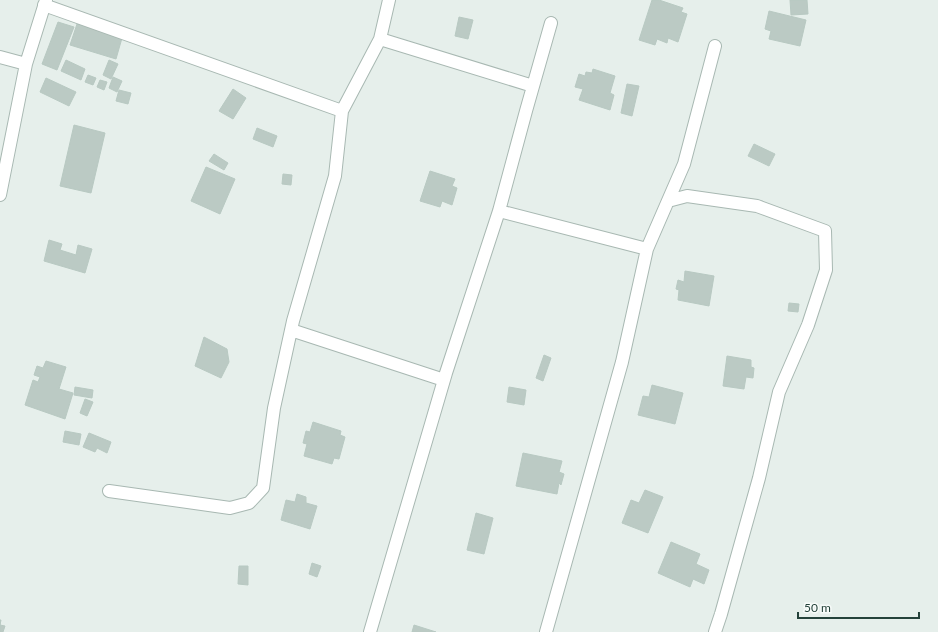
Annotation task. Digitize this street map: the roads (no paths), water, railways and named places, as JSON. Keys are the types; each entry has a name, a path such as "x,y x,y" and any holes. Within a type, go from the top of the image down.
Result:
{"street":[{"path":"110,491 230,508 249,503 263,488 274,408 291,330 335,176 342,111 380,39 389,0"},
{"path":"0,195 26,64 45,2 342,111"},
{"path":"370,632 444,380 499,210 551,23"},
{"path":"380,39 533,86"},
{"path":"546,632 622,362 647,249 684,164 715,46"},
{"path":"0,56 26,64"},
{"path":"668,201 687,196 756,206 826,231 826,270 808,325 779,392 757,485 715,632"},
{"path":"499,210 647,249"},
{"path":"291,330 444,380"}]}
